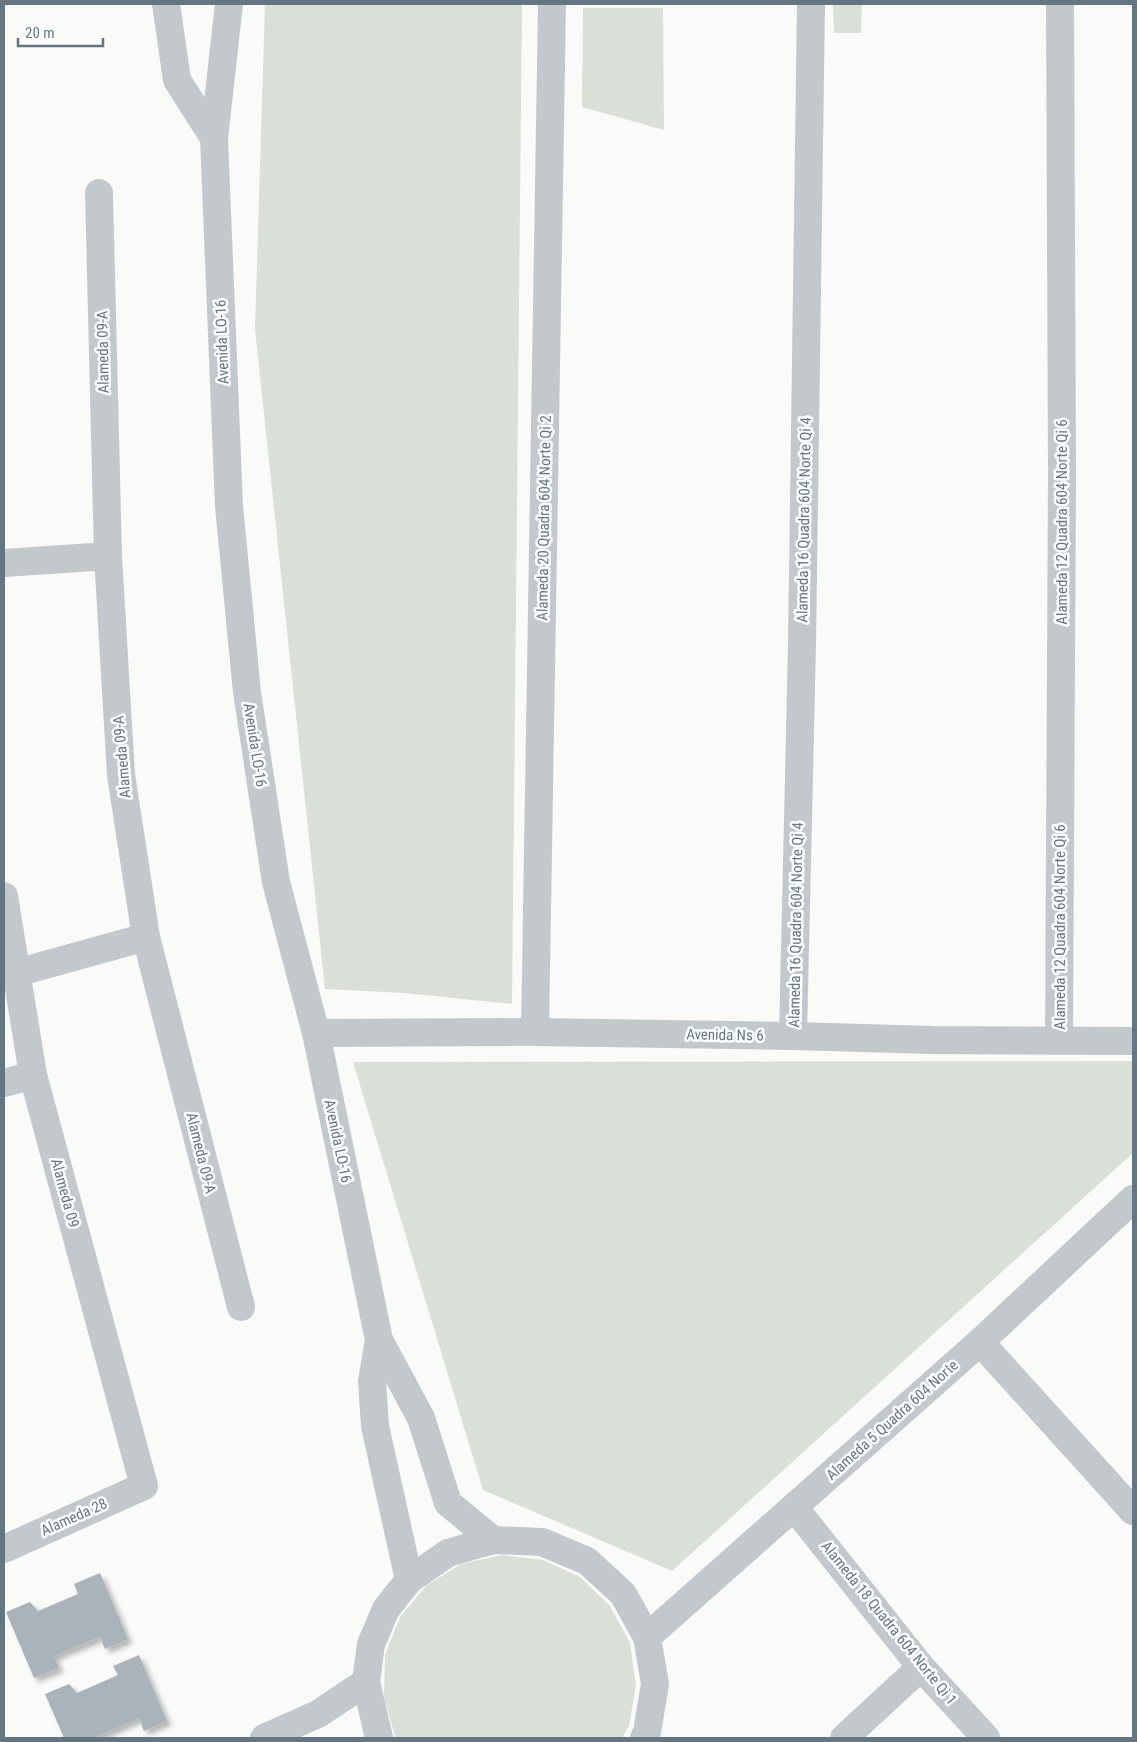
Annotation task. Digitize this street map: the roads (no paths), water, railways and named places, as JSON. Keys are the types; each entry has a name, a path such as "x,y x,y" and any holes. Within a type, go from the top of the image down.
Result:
{"street":[{"path":"166,4 177,80 214,138"},
{"name":"Avenida LO-16","path":"229,4 214,138 229,506 247,692 276,882 316,1033 379,1340 421,1418 448,1503 494,1540"},
{"name":"Alameda 20 Quadra 604 Norte Qi 2","path":"535,1032 552,4"},
{"name":"Alameda 16 Quadra 604 Norte Qi 4","path":"793,1036 802,645 810,4"},
{"name":"Alameda 12 Quadra 604 Norte Qi 6","path":"1059,1040 1062,473 1060,4"},
{"name":"Alameda 09-A","path":"99,194 108,556 121,775 146,937 241,1306"},
{"path":"4,563 108,556"},
{"name":"Alameda 09","path":"4,896 34,1075 144,1486"},
{"path":"16,973 146,937"},
{"name":"Avenida Ns 6","path":"316,1033 535,1032 932,1040 1133,1041"},
{"path":"4,1083 34,1075"},
{"name":"Alameda 5 Quadra 604 Norte","path":"647,1637 980,1342 1133,1199"},
{"name":"Avenida LO-16","path":"379,1340 372,1381 375,1426 409,1580"},
{"path":"980,1342 1133,1511"},
{"name":"Alameda 28","path":"4,1549 144,1486"},
{"name":"Alameda 18 Quadra 604 Norte Qi 1","path":"794,1507 921,1667 986,1738"},
{"path":"379,1738 366,1682 371,1644 386,1609 409,1580 448,1552 494,1540 542,1542 587,1561 623,1594 647,1637 655,1684 647,1732 644,1738"},
{"path":"844,1738 921,1667"},
{"path":"264,1738 318,1714 366,1682"}]}
